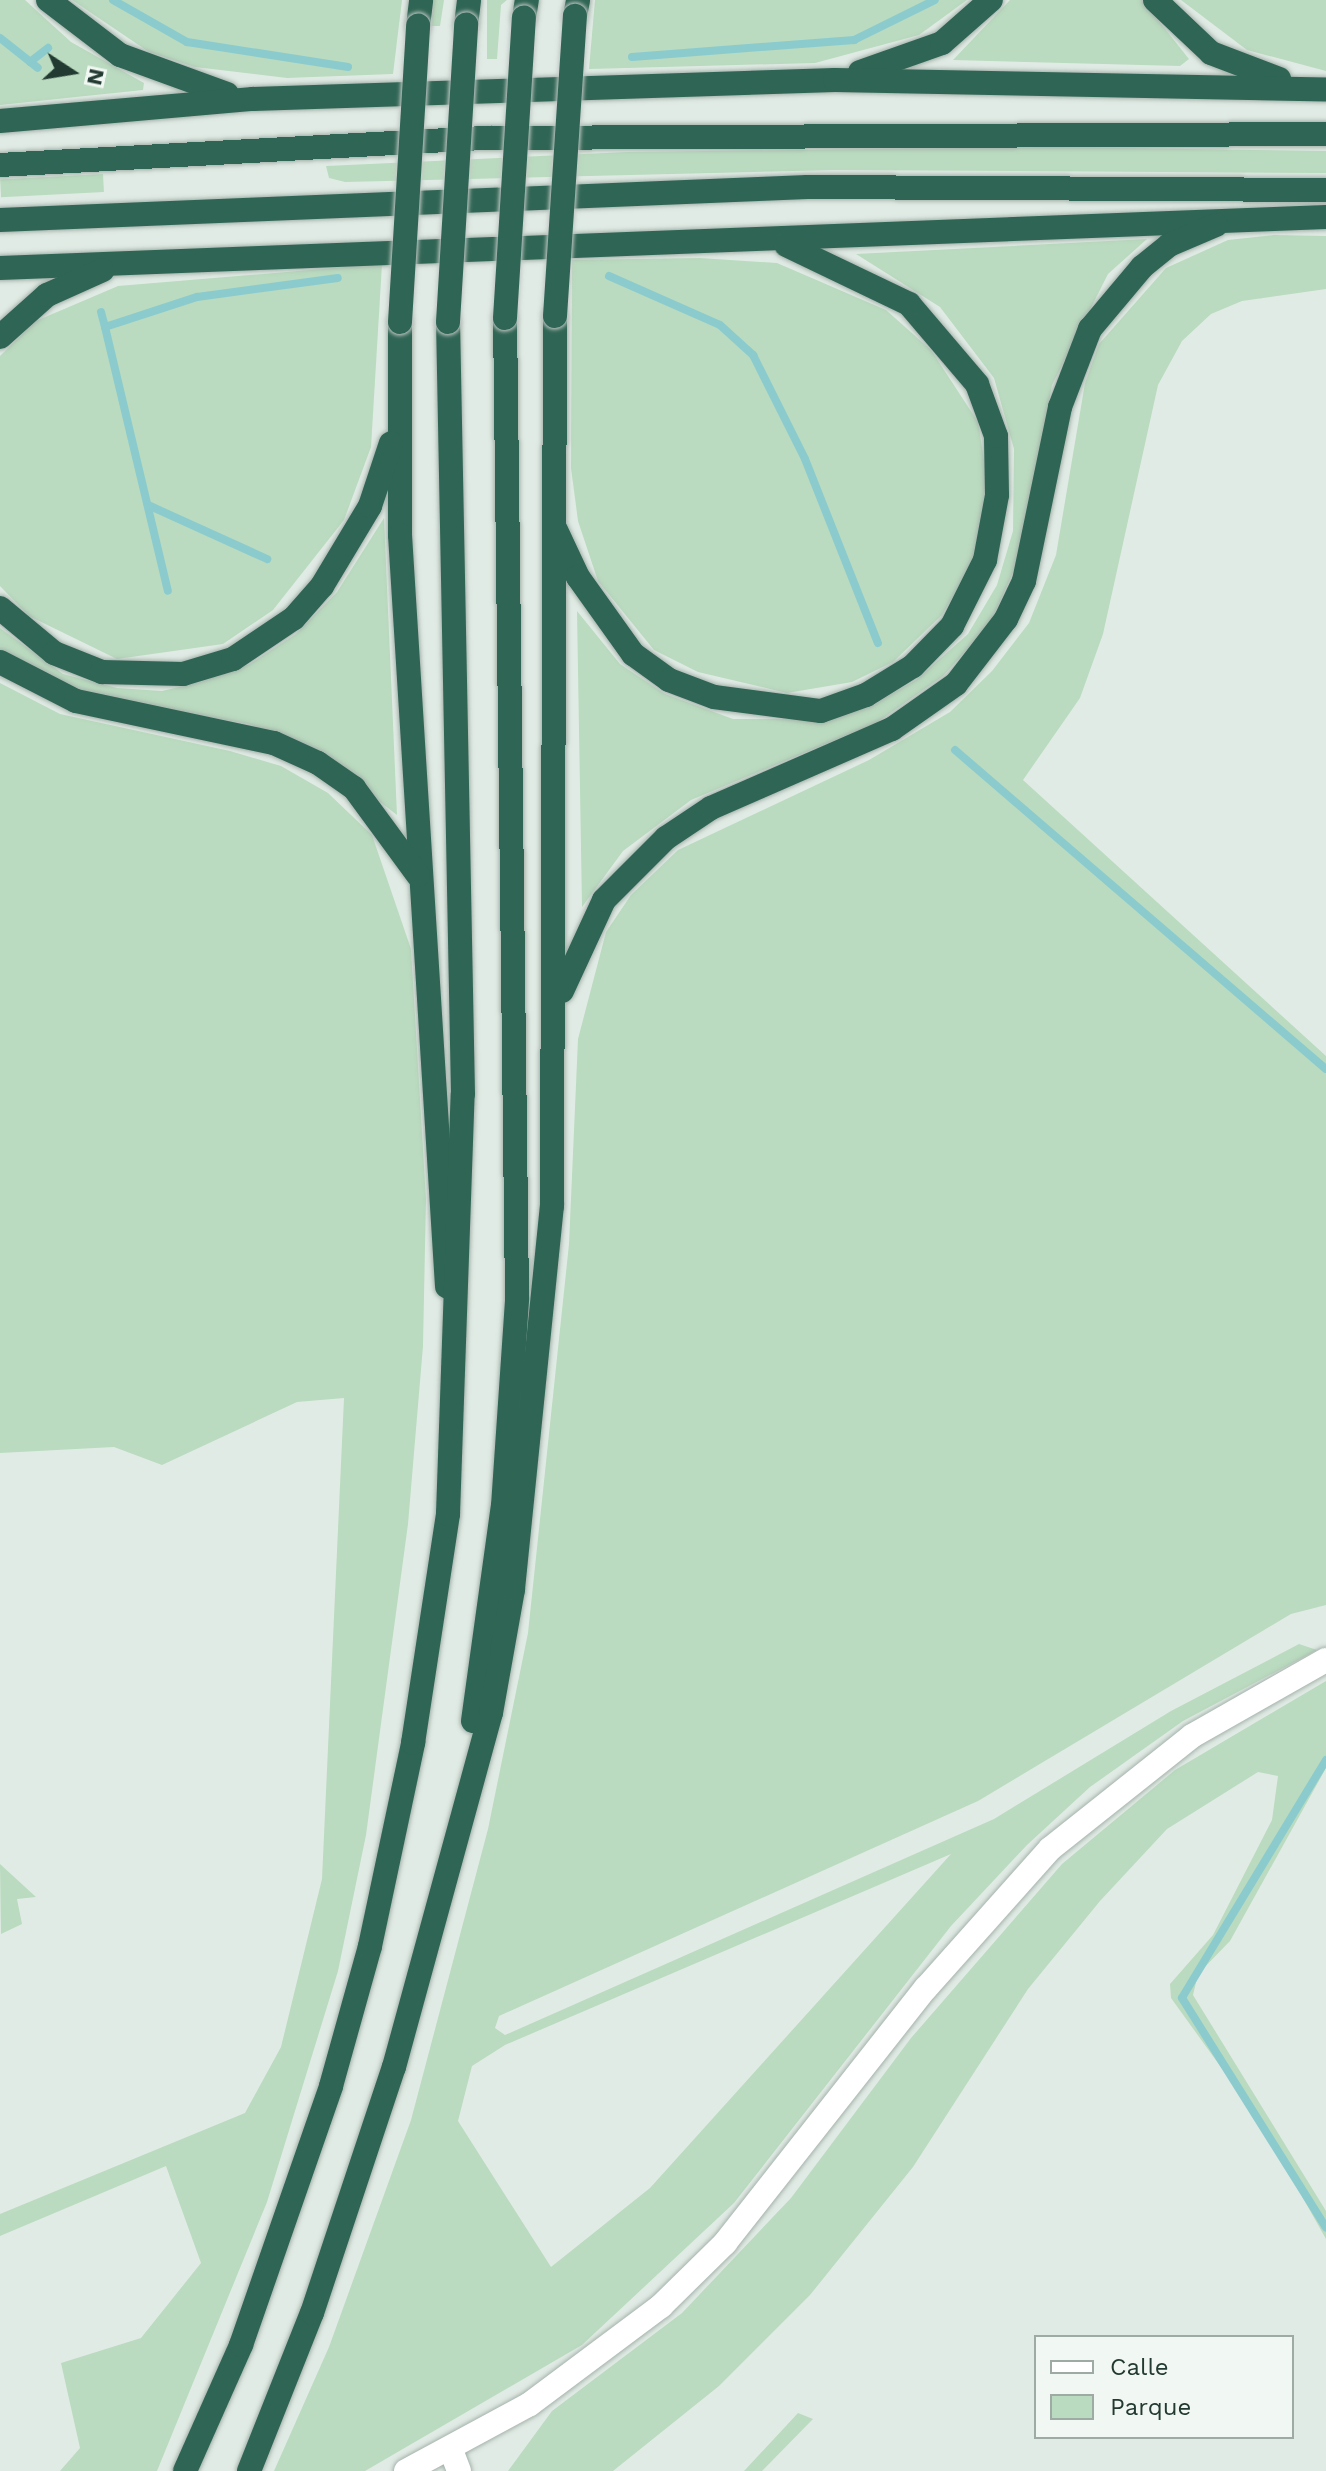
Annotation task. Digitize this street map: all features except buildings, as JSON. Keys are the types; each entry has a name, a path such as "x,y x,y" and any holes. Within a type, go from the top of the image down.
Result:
{"highway":[{"path":"48,0 120,55 253,99"},
{"path":"421,0 400,322 398,413 422,882 456,1421"},
{"path":"185,2471 241,2345 331,2086 370,1946 430,1637 456,1421 463,1094 448,322 469,0"},
{"path":"835,80 942,43 991,0"},
{"path":"1155,0 1211,53 1319,88"},
{"path":"249,2471 352,2201 440,1896 491,1713 530,1465 552,1206 557,1004 551,520 555,316 576,8"},
{"path":"440,1896 491,1608 517,1298 505,318 526,9"},
{"path":"0,121 253,99 835,80 1319,88"},
{"path":"0,165 503,137 1326,134"},
{"path":"0,220 807,187 1326,190"},
{"path":"557,1004 604,900 666,838 711,808 892,729 956,684 1006,619 1024,581 1060,407 1090,329 1114,295 1169,245 1237,217"},
{"path":"0,268 774,240 1237,217 1326,217"},
{"path":"551,520 578,577 633,654 669,680 714,697 821,711 866,695 913,666 952,626 985,560 997,495 996,436 977,384 909,304 774,240"},
{"path":"0,337 47,295 126,262"},
{"path":"0,608 54,653 102,672 183,674 233,659 294,618 346,551 385,467 398,413"},
{"path":"0,662 76,701 274,743 318,763 354,788 422,882"}],"street":[{"path":"406,2471 455,2460 597,2360 725,2243 936,1976 1050,1849 1192,1736 1326,1660"}],"green space":[{"path":"0,0 25,0 71,42 144,83 143,90 0,105"},
{"path":"72,0 402,0 393,74 287,78 195,67 149,52"},
{"path":"434,0 444,0 440,26 431,26"},
{"path":"487,0 507,0 501,5 497,59 487,59"},
{"path":"595,0 967,0 919,35 815,63 589,69"},
{"path":"1010,0 1142,0 1189,59 1180,66 953,60"},
{"path":"1181,0 1326,0 1326,71 1247,50"},
{"path":"1048,147 1326,151 1326,173 834,170 345,182 329,178 326,166 627,152"},
{"path":"103,174 104,192 1,197 0,179"},
{"path":"1274,235 1326,236 1326,289 1242,301 1211,314 1182,341 1158,385 1103,634 1080,698 1023,780 1326,1056 1326,1605 1291,1614 978,1801 499,2016 495,2028 505,2035 994,1819 1171,1711 1299,1644 1317,1650 1183,1721 1090,1787 1027,1845 951,1926 734,2203 582,2345 365,2471 274,2471 329,2347 411,2120 488,1829 528,1633 569,1244 578,1039 606,932 631,895 678,850 869,760 950,712 992,671 1029,623 1056,555 1085,383 1099,344 1166,268 1228,240","holes":["951,1854 650,2188 551,2267 458,2121 472,2066 505,2045"]},
{"path":"1147,239 1108,274 1052,385 1022,552 990,624 943,676 876,723 691,800 623,851 582,907 577,611 620,664 665,694 733,719 804,719 867,708 916,680 968,634 997,585 1013,531 1014,449 994,378 940,307 856,254"},
{"path":"700,258 777,263 886,310 931,350 978,422 987,479 977,556 942,615 893,662 852,682 787,693 698,672 654,650 598,581 578,521 571,468 572,260"},
{"path":"382,264 371,447 344,520 273,610 223,644 117,659 29,616 0,586 0,356 36,321 118,286"},
{"path":"384,518 397,815 312,749 249,724 93,697 0,650 0,628 63,674 117,688 162,691 204,681 250,664 296,634 337,592"},
{"path":"0,683 60,714 230,751 281,766 328,793 372,835 411,949 426,1199 423,1346 408,1524 366,1835 338,1971 267,2202 157,2471 60,2471 80,2448 61,2363 141,2338 201,2263 166,2166 0,2236 0,2214 245,2113 281,2047 322,1879 344,1398 297,1402 162,1465 114,1447 0,1453"},
{"path":"1326,1681 1326,1768 1230,1941 1198,1974 1193,1995 1326,2211 1326,2239 1259,2120 1171,1998 1170,1984 1213,1935 1272,1820 1278,1776 1258,1772 1167,1829 1100,1901 1028,1989 913,2167 810,2295 719,2386 613,2471 508,2471 552,2411 682,2313 791,2198 911,2038 1062,1864 1175,1770"},
{"path":"0,1864 36,1897 17,1899 22,1924 1,1934"},
{"path":"798,2413 813,2419 762,2471 744,2471"}],"waterway":[{"path":"113,0 187,42 348,67"},
{"path":"632,57 854,40 935,0"},
{"path":"0,38 38,68"},
{"path":"30,62 48,48"},
{"path":"609,276 720,325 753,355 805,459 878,643"},
{"path":"101,312 105,327 197,297 338,278"},
{"path":"105,327 168,591"},
{"path":"148,505 267,559"},
{"path":"955,750 1326,1069"},
{"path":"1326,1760 1182,1998 1326,2228"}]}
